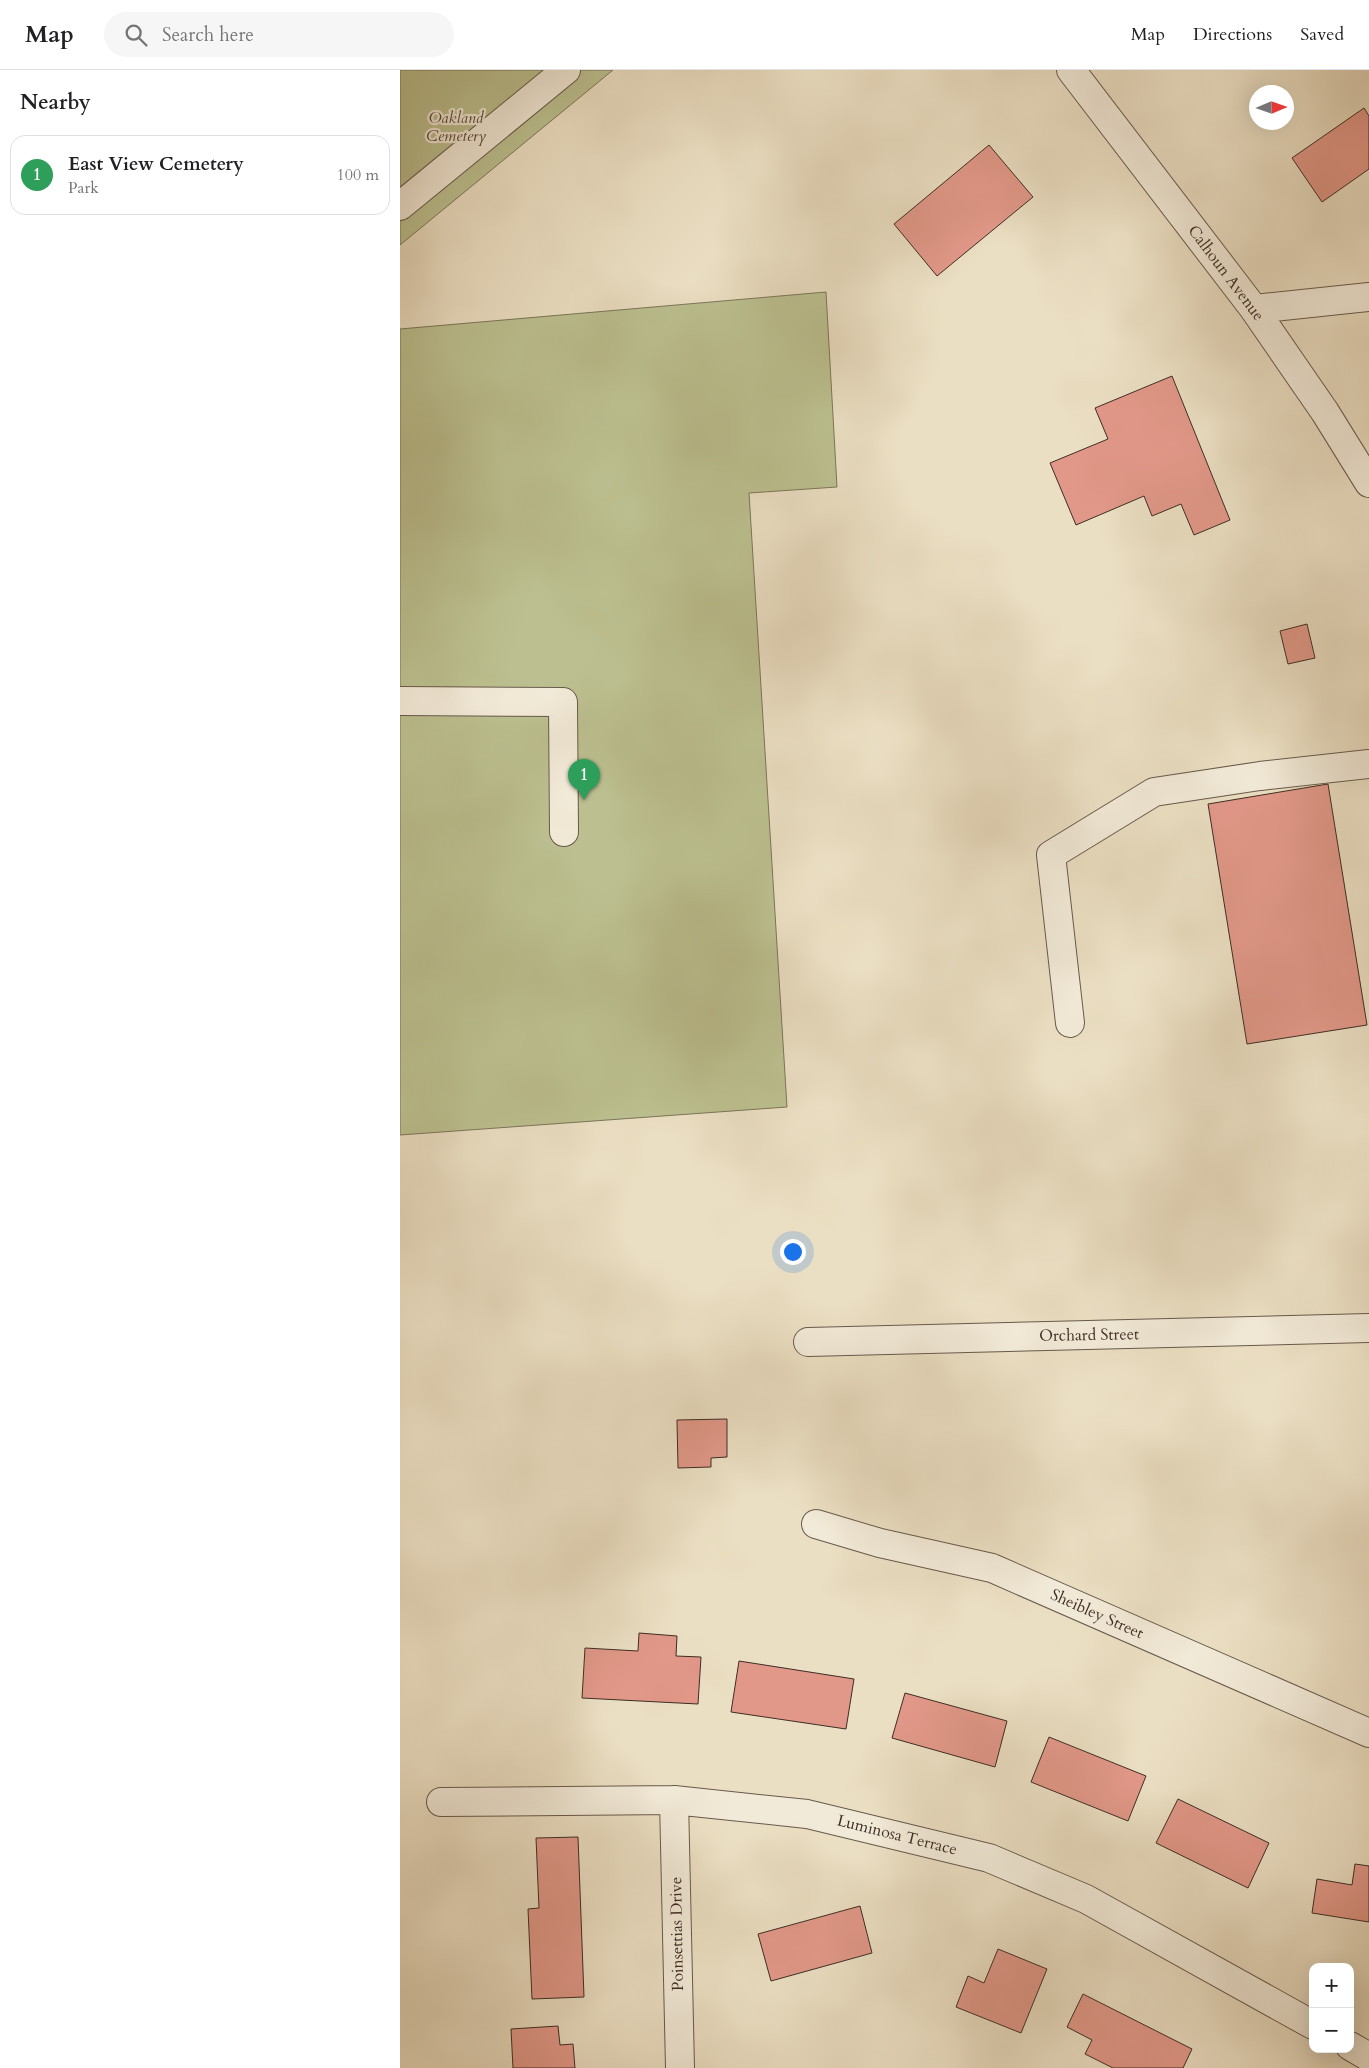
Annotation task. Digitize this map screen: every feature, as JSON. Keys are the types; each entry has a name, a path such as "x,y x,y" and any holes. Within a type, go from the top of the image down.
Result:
{"street":[{"name":"Calhoun Avenue","path":"1071,70 1254,309 1325,412 1369,483"},
{"path":"400,206 554,74"},
{"path":"1254,309 1369,297"},
{"path":"400,701 563,702 564,832"},
{"path":"1070,1023 1051,855 1154,792 1260,776 1369,764"},
{"name":"Orchard Street","path":"808,1342 1369,1328"},
{"name":"Sheibley Street","path":"816,1524 880,1543 992,1568 1369,1733"},
{"name":"Luminosa Terrace","path":"441,1802 674,1800 808,1814 989,1858 1086,1899 1309,2022"},
{"name":"Poinsettias Drive","path":"674,1800 680,2068"},
{"path":"1354,2048 1369,2057"}],"green space":[{"name":"Oakland Cemetery","path":"400,70 613,70 400,245"},
{"path":"826,292 837,487 749,493 787,1107 400,1135 400,329"}],"building":[{"path":"1364,108 1369,116 1369,169 1322,202 1292,158"},
{"path":"989,145 1033,197 937,276 894,224"},
{"path":"1172,376 1230,520 1194,535 1181,504 1152,516 1144,496 1076,525 1050,463 1108,439 1095,408"},
{"path":"1307,624 1315,658 1288,664 1280,631"},
{"path":"1328,784 1367,1025 1247,1044 1208,804"},
{"path":"727,1419 727,1457 711,1458 711,1467 678,1468 677,1420"},
{"path":"639,1633 677,1636 676,1656 701,1657 698,1704 582,1698 585,1648 638,1651"},
{"path":"739,1661 854,1679 846,1729 731,1712"},
{"path":"905,1693 1007,1721 995,1767 892,1738"},
{"path":"1049,1737 1146,1776 1128,1821 1031,1782"},
{"path":"1178,1799 1269,1843 1248,1888 1156,1843"},
{"path":"578,1837 584,1997 532,1999 528,1909 539,1908 536,1838"},
{"path":"1355,1864 1369,1866 1369,1922 1312,1913 1317,1879 1352,1885"},
{"path":"860,1906 872,1953 771,1981 758,1934"},
{"path":"998,1949 1047,1969 1021,2033 956,2007 968,1976 984,1983"},
{"path":"1083,1994 1192,2049 1183,2068 1113,2068 1085,2054 1092,2040 1067,2027"},
{"path":"558,2026 560,2045 573,2044 575,2068 513,2068 511,2029"}],"place":[{"name":"East View Cemetery","path":"584,800"}]}
